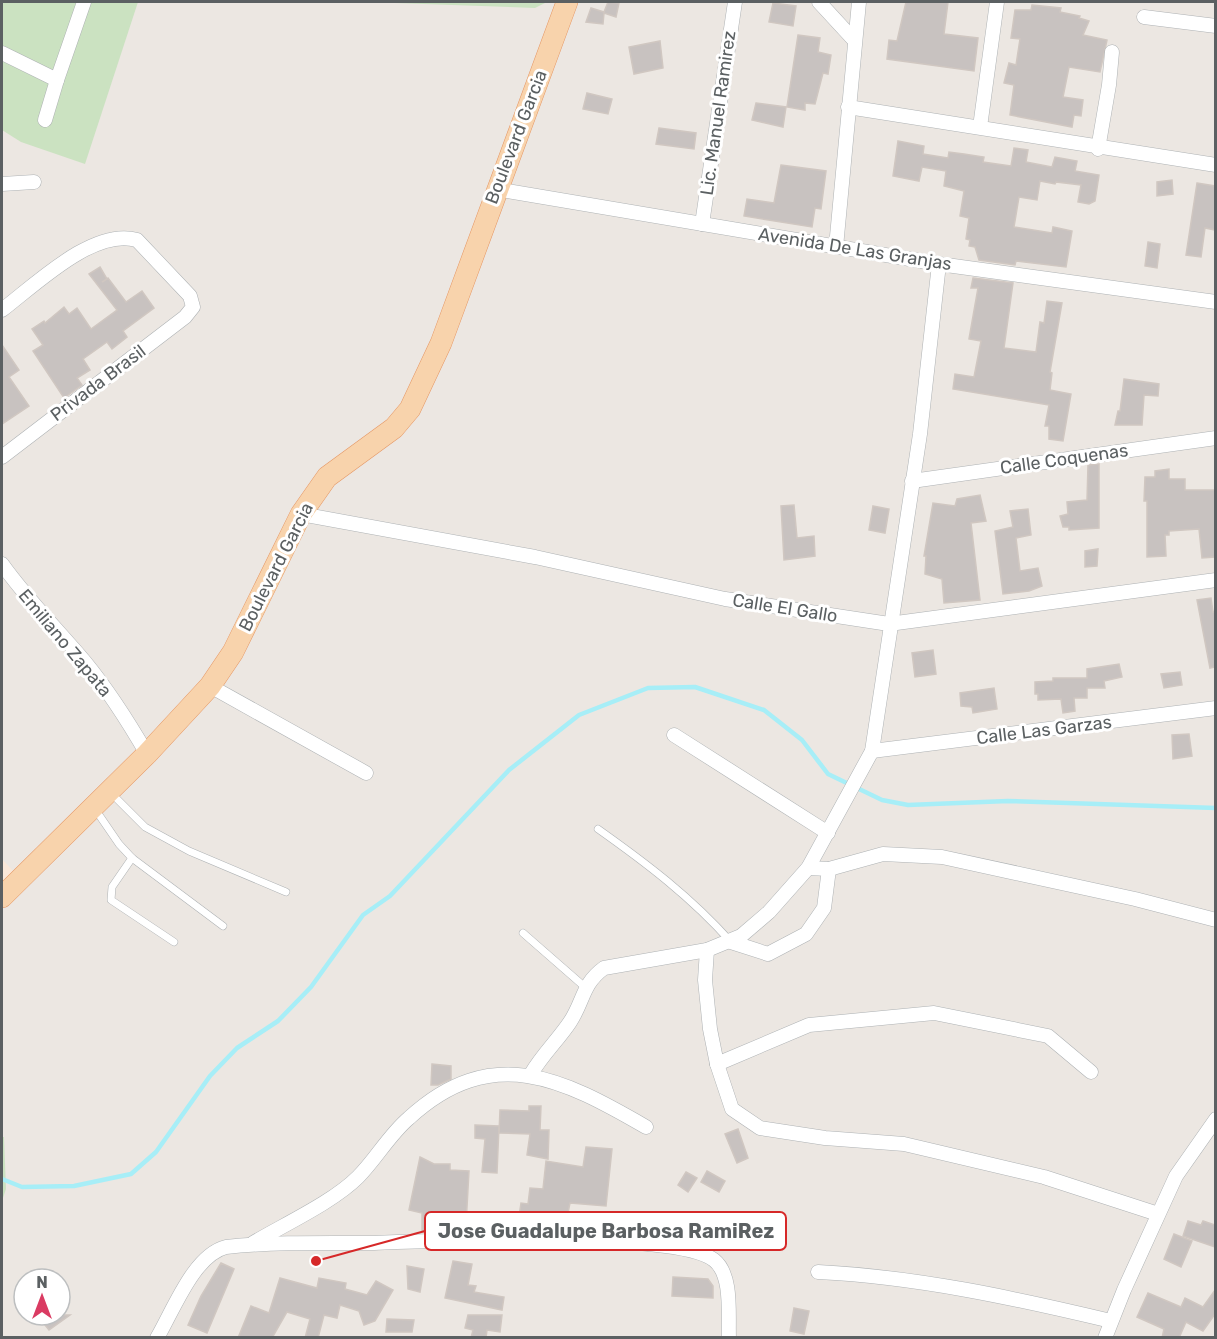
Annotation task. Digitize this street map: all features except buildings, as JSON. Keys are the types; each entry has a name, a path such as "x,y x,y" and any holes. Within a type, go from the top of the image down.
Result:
{"main road":[{"name":"Boulevard Garcia","path":"2,897 147,754 210,686 233,652 301,514 327,477 394,428 410,409 441,343 567,2"}],"street":[{"path":"45,120 84,2"},
{"name":"Lic. Manuel Ramirez","path":"702,224 735,2"},
{"path":"819,2 854,40"},
{"path":"836,247 859,2"},
{"path":"981,127 998,2"},
{"path":"1144,17 1215,26"},
{"path":"1098,149 1112,52"},
{"path":"2,53 57,80"},
{"path":"848,107 981,127 1098,149 1215,165"},
{"path":"2,184 34,182"},
{"name":"Avenida De Las Granjas","path":"496,189 939,264 1215,302"},
{"name":"Privada Brasil","path":"2,310 95,243 126,237 137,240 145,248 190,296 193,308 185,317 2,457"},
{"path":"531,1074 538,1061 571,1021 590,978 604,968 707,950 731,942 769,912 808,868 872,751 912,481 939,264"},
{"name":"Calle Coquenas","path":"912,481 1215,438"},
{"name":"Calle El Gallo","path":"301,514 535,557 725,599 890,624 1215,580"},
{"name":"Emiliano Zapata","path":"2,564 29,602 86,663 131,726 147,754"},
{"path":"210,686 366,773"},
{"name":"Calle Las Garzas","path":"872,751 1215,708"},
{"path":"674,735 828,833"},
{"path":"808,868 829,869 883,854 942,857 1135,899 1215,920"},
{"path":"731,942 768,954 806,934 824,908 829,869"},
{"path":"707,950 705,980 717,1064 732,1109 760,1128 825,1138 904,1144 1044,1178 1158,1214"},
{"path":"717,1064 809,1025 934,1013 1048,1036 1091,1072"},
{"path":"252,1244 338,1193 358,1178 407,1119 450,1088 479,1078 531,1074 589,1094 646,1127"},
{"path":"1105,1338 1176,1176 1215,1119"},
{"path":"157,1338 203,1258 216,1250 252,1244 518,1240 650,1245 698,1252 713,1260 724,1272 729,1338"},
{"path":"818,1272 877,1275 923,1282 1013,1298 1111,1321"}],"lane":[{"path":"110,791 145,827 189,851 286,892"},
{"path":"94,807 119,844 132,858 224,926"},
{"path":"598,829 659,873 705,912 731,942"},
{"path":"132,858 112,886 111,900 174,942"},
{"path":"523,933 585,988"}],"shaded area":[{"path":"2,859 14,872 2,884"}],"green space":[{"path":"2,2 138,2 85,164 21,142 2,130"},
{"path":"366,2 547,2 535,8"},
{"path":"2,1137 4,1137 6,1189 2,1201"}],"waterway":[{"path":"2,1179 22,1187 74,1186 131,1174 156,1152 210,1076 237,1048 278,1021 311,987 363,915 390,896 509,770 579,715 648,688 695,687 764,710 802,740 828,774 882,800 908,805 1008,801 1216,808"}],"place":[{"name":"Jose Guadalupe Barbosa RamiRez","path":"316,1261"}]}
